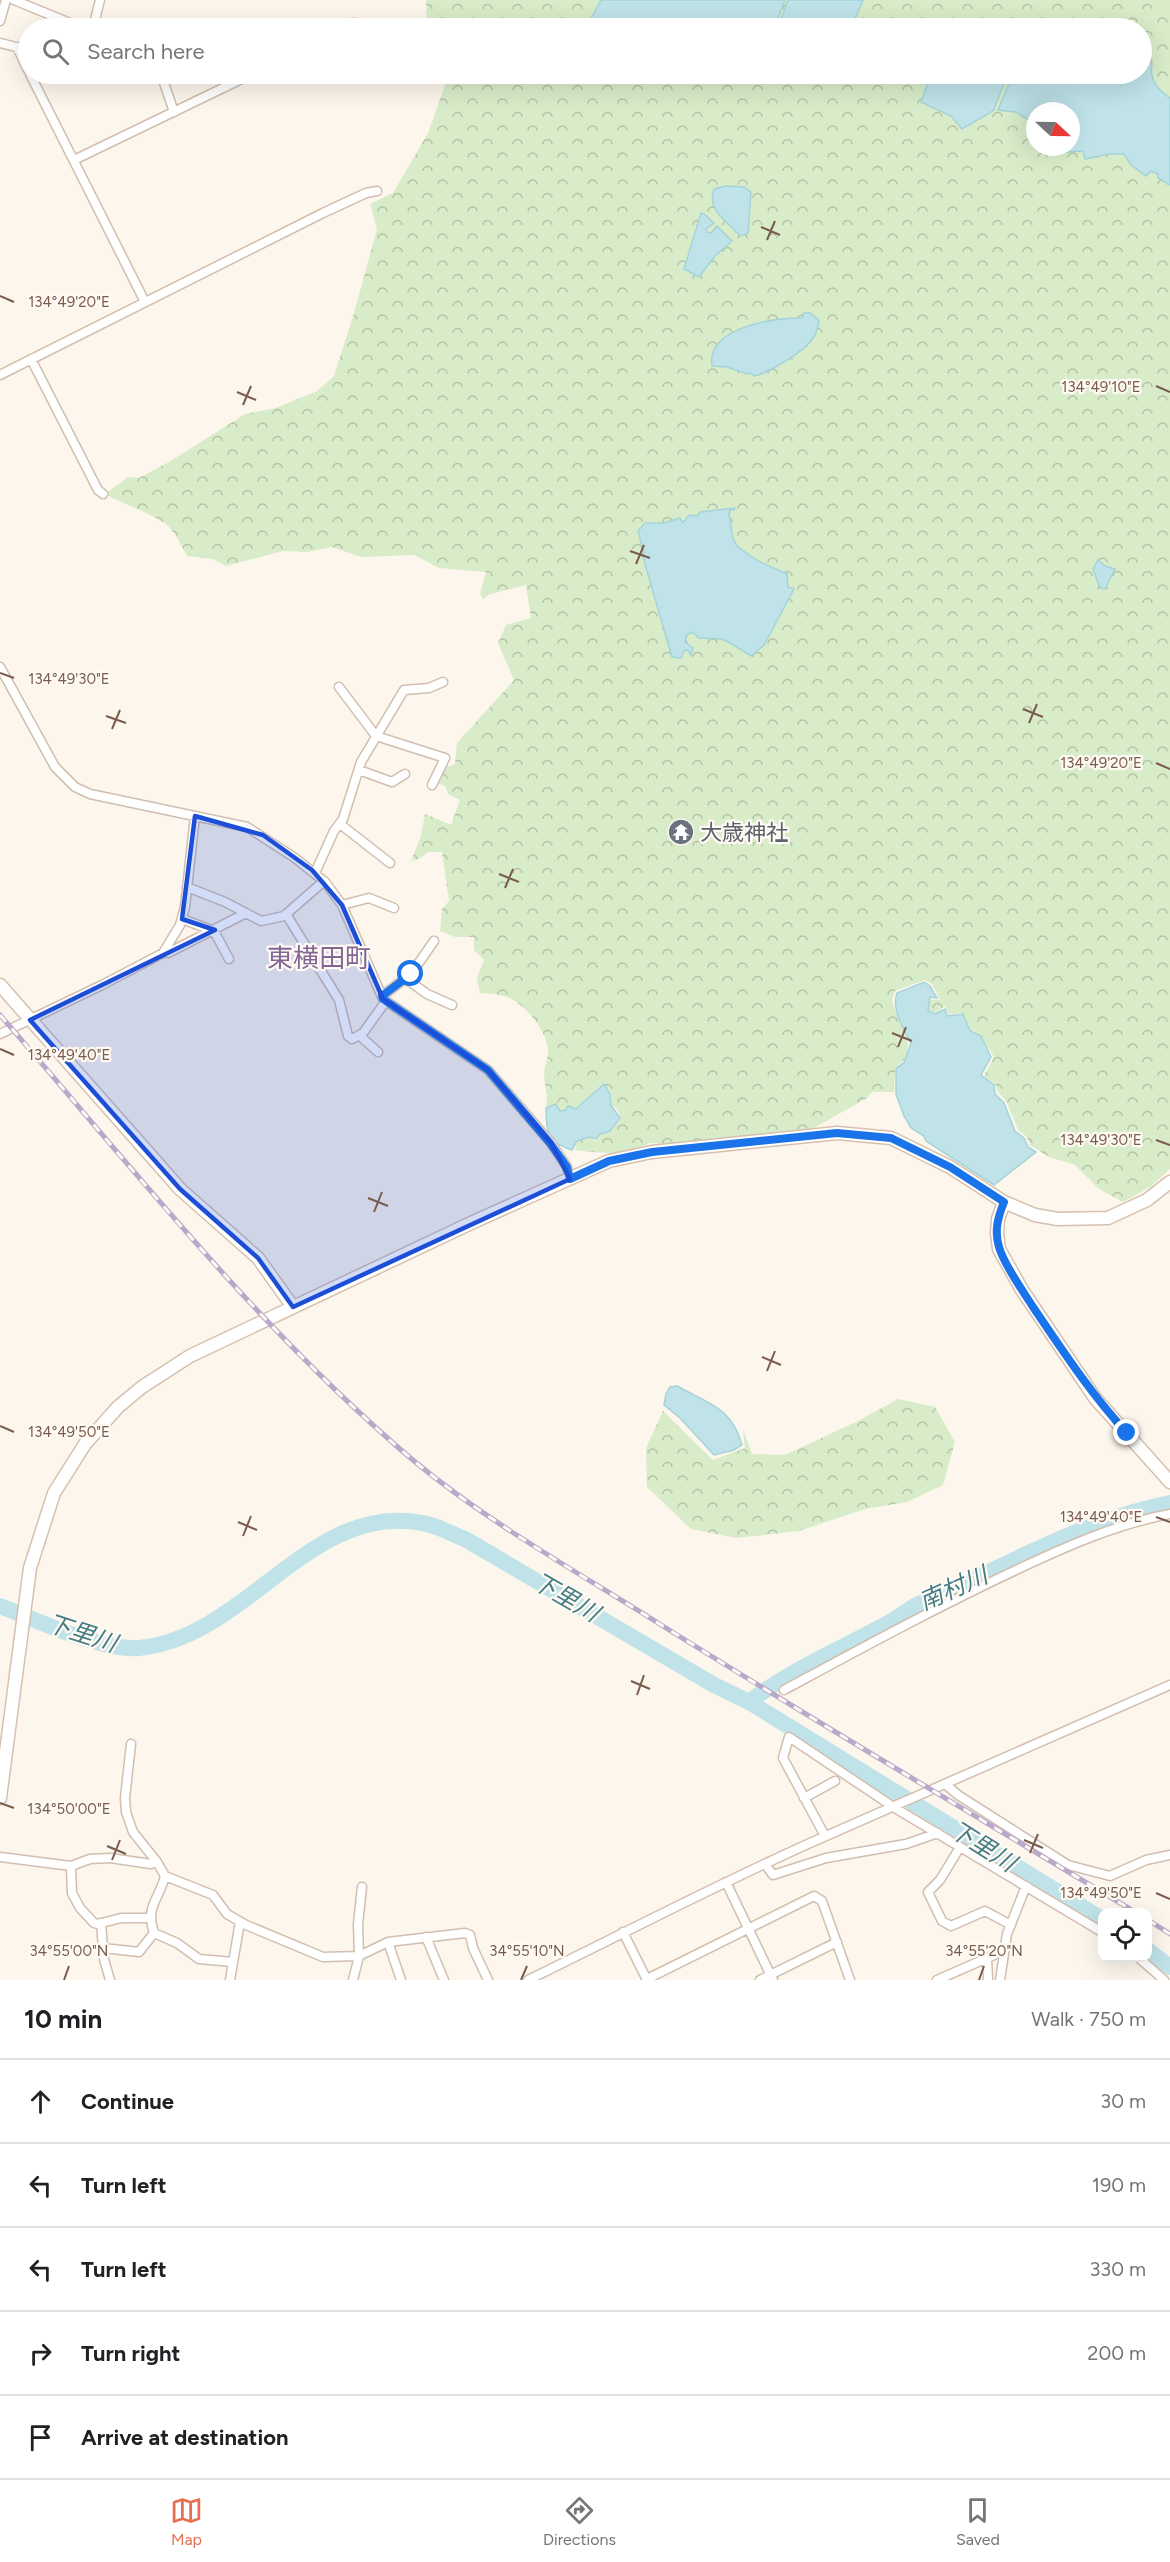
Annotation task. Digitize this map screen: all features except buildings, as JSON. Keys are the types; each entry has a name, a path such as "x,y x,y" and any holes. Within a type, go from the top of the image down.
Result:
{"street":[{"path":"0,21 6,0"},
{"path":"14,0 58,18"},
{"path":"96,18 100,0"},
{"path":"0,43 17,47"},
{"path":"35,84 145,302"},
{"path":"164,84 174,112"},
{"path":"76,165 231,84"},
{"path":"0,375 323,213 366,193 377,191"},
{"path":"31,359 98,490 103,494"},
{"path":"0,667 55,767 75,787 90,794 247,827 263,835 324,881 342,904 384,999 488,1070 550,1143 567,1167 570,1179"},
{"path":"315,873 348,806 358,770 404,690 429,688 443,682"},
{"path":"339,687 376,736 445,758 432,785"},
{"path":"358,770 392,782 405,774"},
{"path":"0,1034 137,968 165,951 172,942 182,919 195,816"},
{"path":"340,824 390,863"},
{"path":"187,887 225,902 261,921 286,914 324,881"},
{"path":"342,904 369,898 394,908"},
{"path":"165,951 168,953 246,914"},
{"path":"286,914 339,1000 348,1036 352,1039 359,1035 384,999 405,978 434,941"},
{"path":"182,919 214,930 229,959"},
{"path":"405,978 427,994 452,1005"},
{"path":"0,985 180,1189 258,1258 294,1307"},
{"path":"359,1035 378,1052"},
{"path":"0,1798 30,1568 54,1493 85,1444 104,1423 142,1387 190,1356 471,1223 609,1161 652,1152 837,1133 891,1138 950,1167 1004,1202 1035,1215 1058,1219 1108,1218 1147,1200 1169,1186"},
{"path":"1004,1202 996,1233 999,1249 1022,1290 1095,1398 1170,1482"},
{"path":"784,1690 917,1618 1063,1548 1123,1525 1170,1514"},
{"path":"528,1980 825,1836 897,1807 1170,1685"},
{"path":"825,1836 783,1758 789,1737 960,1847 1098,1930"},
{"path":"131,1744 126,1778 126,1812 133,1832 165,1876 213,1894 227,1914 240,1922 323,1957 359,1956 388,1942 465,1933 470,1935 473,1948 488,1980"},
{"path":"804,1798 835,1781"},
{"path":"945,1784 958,1795 1068,1865 1110,1876 1146,1860 1170,1855"},
{"path":"765,1864 773,1875 826,1858 906,1844 938,1833"},
{"path":"960,1847 940,1880 928,1892 942,1922 951,1926 985,1911 1011,1925"},
{"path":"0,1857 71,1866 90,1858 110,1858 151,1864 157,1862"},
{"path":"71,1866 72,1893 80,1908 93,1923 121,1918 150,1918"},
{"path":"103,1948 141,1952 154,1933 150,1918 151,1907 165,1876"},
{"path":"726,1882 772,1977"},
{"path":"1000,1980 1011,1925 1026,1886"},
{"path":"353,1980 359,1956 358,1924 362,1887"},
{"path":"623,1932 647,1980 814,1896 822,1901 850,1980"},
{"path":"230,1980 240,1922"},
{"path":"101,1923 103,1948 110,1980"},
{"path":"154,1933 177,1943 199,1959 233,1962"},
{"path":"426,1937 444,1980"},
{"path":"388,1942 401,1980"},
{"path":"760,1980 772,1977 837,1942"},
{"path":"937,1980 991,1957 988,1980"},
{"path":"1144,1962 1164,1980"}],"highlighted area":[{"path":"195,816 263,835 312,870 342,905 383,999 488,1070 551,1143 570,1179 293,1307 258,1258 180,1189 30,1020 215,930 182,919"}],"green space":[{"path":"426,0 1170,0 1170,1169 1150,1187 1123,1202 1099,1189 1075,1165 1049,1157 1030,1145 1026,1136 1019,1131 1006,1101 998,1092 995,1084 984,1076 994,1057 981,1036 971,1031 963,1013 948,1014 945,1006 935,1013 928,1011 930,999 940,1000 932,984 925,980 895,991 892,1000 908,1045 903,1061 895,1067 894,1092 872,1092 867,1098 814,1128 670,1144 649,1143 624,1152 604,1153 575,1150 577,1142 588,1137 596,1141 600,1134 611,1131 621,1118 617,1109 612,1105 611,1093 604,1083 576,1108 568,1106 566,1110 559,1111 556,1104 546,1108 544,1075 548,1052 541,1029 531,1015 512,999 501,995 480,993 477,978 484,960 474,950 474,937 455,937 440,931 442,909 449,901 442,852 428,852 419,859 411,861 421,836 425,814 451,825 460,800 448,794 445,786 437,783 444,768 455,764 457,743 514,680 498,643 506,625 531,618 526,585 490,594 483,599 480,593 486,572 439,568 414,555 361,557 332,547 307,552 283,551 226,566 213,559 187,556 169,527 105,494 128,477 139,478 169,462 245,414 276,408 317,391 334,376 377,229 370,204 393,193 428,133 445,84 1152,84 1152,18 427,18"},
{"path":"898,1399 935,1407 955,1442 943,1485 907,1502 865,1509 799,1531 736,1538 691,1529 647,1487 646,1448 663,1411 713,1460 745,1448 743,1429 752,1454 785,1455 860,1420"}],"water":[{"path":"601,0 785,0 778,18 591,18"},
{"path":"788,0 863,0 855,18 782,18"},
{"path":"1152,75 1155,84 1170,98 1170,185 1151,171 1146,176 1131,165 1124,154 1109,154 1085,159 1083,151 1080,151 1080,102 1026,102 1026,118 1016,112 998,110 1009,84 1152,84"},
{"path":"927,84 1004,84 993,111 962,129 951,116 921,102"},
{"path":"726,186 744,187 751,192 748,233 740,236 713,204 714,189"},
{"path":"701,213 714,223 706,229 707,232 711,233 717,226 732,241 715,256 699,277 684,269"},
{"path":"804,313 810,313 819,320 815,334 809,343 795,355 777,366 754,376 751,373 747,374 727,367 712,366 713,353 720,342 730,334 760,323 802,318"},
{"path":"735,508 730,510 729,514 733,539 738,547 758,561 787,574 788,587 794,589 764,645 751,656 722,639 699,638 692,632 687,635 685,642 693,648 691,655 687,650 681,658 672,657 642,554 644,553 638,531 645,523 664,523 680,518 683,523 689,515 697,516 700,512"},
{"path":"1098,560 1105,566 1115,569 1105,589 1100,588 1093,569"},
{"path":"924,982 930,986 937,998 930,997 928,1011 935,1014 945,1009 947,1016 963,1014 970,1031 981,1036 991,1057 981,1075 994,1085 995,1094 1004,1103 1015,1131 1024,1138 1028,1147 1036,1152 994,1185 926,1141 924,1136 911,1128 896,1094 896,1068 904,1063 911,1043 897,1012 897,993"},
{"path":"604,1084 610,1094 611,1105 620,1118 610,1131 600,1134 596,1139 589,1137 577,1141 572,1150 553,1140 548,1130 546,1108 556,1104 560,1111 566,1110 568,1106 576,1109"},
{"path":"677,1386 725,1414 738,1432 742,1445 734,1450 714,1455 680,1418 664,1405 670,1387"}],"waterway":[{"name":"南村川","path":"749,1702 800,1669 890,1622 919,1604 1047,1544 1108,1520 1170,1503"},
{"name":"下里川","path":"0,1606 88,1640 124,1648 139,1648 178,1639 213,1621 312,1550 346,1532 382,1522 428,1524 465,1539 714,1685 749,1702 1098,1917"},
{"name":"下里川","path":"1152,1953 1170,1967"}],"railway":[{"path":"0,1015 250,1303 357,1410 443,1484 533,1546 1128,1908"},
{"path":"1152,1923 1170,1934"}],"place":[{"name":"大歳神社","path":"681,832"}],"district":[{"name":"東横田町","path":"319,958"}],"route":[{"path":"411,974 382,996 383,999 488,1070 550,1143 567,1167 570,1179 609,1161 652,1152 837,1133 891,1138 950,1167 1004,1202 996,1233 999,1249 1022,1290 1095,1398 1127,1433"}]}
